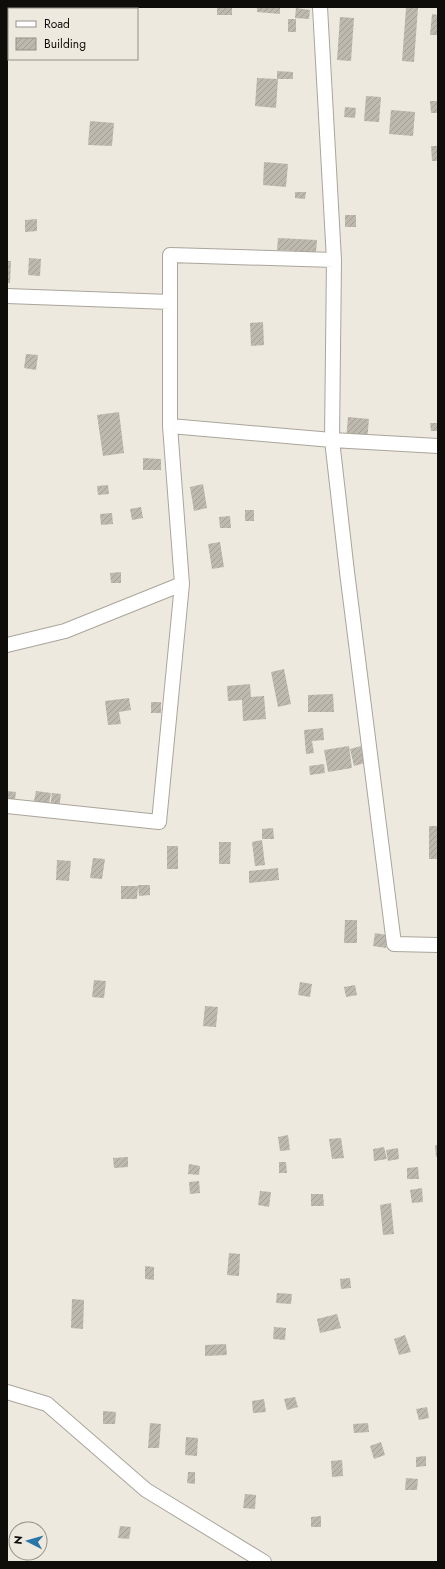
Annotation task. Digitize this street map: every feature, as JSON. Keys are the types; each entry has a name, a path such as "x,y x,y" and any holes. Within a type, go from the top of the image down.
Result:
{"street":[{"path":"320,7 334,260 332,440 347,572 394,944 438,946"},
{"path":"7,806 159,822 182,584 170,426 170,256 334,260"},
{"path":"7,296 170,302"},
{"path":"170,426 332,440 438,446"},
{"path":"7,645 65,631 182,584"},
{"path":"7,1392 47,1404 146,1490 264,1562"}],"building":[{"path":"217,7 232,7 232,15 217,15"},
{"path":"257,7 280,7 280,14 257,12"},
{"path":"296,8 310,10 309,19 295,18"},
{"path":"406,8 418,8 414,62 402,61"},
{"path":"432,14 438,15 438,35 430,35"},
{"path":"340,17 354,18 351,61 337,60"},
{"path":"288,19 296,19 296,32 288,32"},
{"path":"277,71 293,72 293,79 277,79"},
{"path":"257,78 278,79 276,108 255,106"},
{"path":"366,96 381,97 379,122 364,121"},
{"path":"430,101 438,101 438,113 431,113"},
{"path":"345,107 356,108 355,118 344,117"},
{"path":"391,110 415,112 413,136 389,134"},
{"path":"90,121 114,123 112,146 88,145"},
{"path":"431,146 438,146 438,161 432,161"},
{"path":"264,162 288,164 286,187 263,185"},
{"path":"295,192 306,192 305,199 295,198"},
{"path":"345,215 356,215 356,227 345,227"},
{"path":"37,219 37,231 25,232 25,220"},
{"path":"278,238 317,240 316,252 277,250"},
{"path":"29,258 41,259 40,276 28,275"},
{"path":"7,261 11,261 10,283 7,283"},
{"path":"263,322 264,345 251,346 250,323"},
{"path":"26,354 38,355 36,370 24,368"},
{"path":"119,412 124,453 103,456 97,415"},
{"path":"348,417 369,419 367,441 346,440"},
{"path":"430,423 438,423 438,431 431,431"},
{"path":"143,458 161,459 161,470 143,470"},
{"path":"203,484 207,508 194,511 190,487"},
{"path":"108,485 109,494 98,495 97,486"},
{"path":"141,507 143,518 132,520 130,509"},
{"path":"245,510 254,510 254,521 245,521"},
{"path":"112,513 113,524 101,525 100,514"},
{"path":"230,516 231,528 220,528 219,517"},
{"path":"220,542 224,567 212,569 208,544"},
{"path":"121,572 121,583 111,583 110,573"},
{"path":"284,669 291,704 278,707 271,672"},
{"path":"250,684 251,697 264,696 266,719 243,721 242,700 228,701 227,686"},
{"path":"333,694 334,712 308,712 308,695"},
{"path":"129,698 131,710 119,712 121,724 108,725 105,701"},
{"path":"151,702 161,702 161,713 151,713"},
{"path":"323,728 324,740 312,741 314,753 306,754 304,730"},
{"path":"349,746 352,768 328,772 324,750"},
{"path":"361,746 365,763 354,766 350,749"},
{"path":"324,764 325,773 310,775 309,766"},
{"path":"7,791 16,792 14,807 7,806"},
{"path":"36,791 51,793 48,809 33,806"},
{"path":"52,793 61,794 59,809 50,808"},
{"path":"429,826 438,826 438,859 429,859"},
{"path":"273,828 274,839 262,839 262,829"},
{"path":"262,840 265,865 255,866 252,842"},
{"path":"219,842 231,842 230,864 219,864"},
{"path":"167,846 178,846 178,869 167,869"},
{"path":"93,858 105,859 102,879 90,878"},
{"path":"57,860 71,861 69,881 56,880"},
{"path":"278,868 279,880 249,883 249,871"},
{"path":"138,885 150,885 150,895 139,896"},
{"path":"121,886 138,886 137,899 121,899"},
{"path":"345,920 357,920 357,943 344,943"},
{"path":"375,933 387,935 386,948 373,946"},
{"path":"94,980 106,981 104,998 92,997"},
{"path":"300,982 312,984 310,997 298,995"},
{"path":"355,985 357,995 346,997 344,987"},
{"path":"205,1006 218,1007 216,1027 203,1026"},
{"path":"288,1135 290,1150 280,1151 278,1137"},
{"path":"341,1138 344,1158 332,1159 329,1139"},
{"path":"435,1145 438,1145 438,1157 436,1157"},
{"path":"384,1147 387,1159 374,1161 373,1149"},
{"path":"398,1148 399,1159 388,1161 386,1150"},
{"path":"128,1157 128,1167 114,1168 113,1158"},
{"path":"279,1162 286,1162 287,1173 279,1173"},
{"path":"189,1164 200,1166 199,1175 188,1174"},
{"path":"418,1167 419,1179 407,1179 407,1168"},
{"path":"199,1181 200,1193 190,1194 189,1182"},
{"path":"422,1188 423,1202 412,1203 410,1190"},
{"path":"260,1191 271,1192 269,1207 258,1205"},
{"path":"311,1194 323,1194 324,1206 311,1206"},
{"path":"391,1203 394,1234 383,1235 380,1205"},
{"path":"229,1253 240,1254 239,1276 227,1275"},
{"path":"145,1266 154,1267 154,1280 145,1279"},
{"path":"350,1278 351,1288 341,1289 340,1279"},
{"path":"277,1293 292,1294 291,1304 276,1303"},
{"path":"72,1299 84,1300 83,1329 71,1328"},
{"path":"337,1314 341,1328 320,1333 317,1319"},
{"path":"274,1327 286,1328 285,1340 273,1339"},
{"path":"405,1335 411,1352 399,1355 394,1339"},
{"path":"226,1344 227,1355 205,1356 205,1345"},
{"path":"295,1397 298,1407 287,1410 284,1399"},
{"path":"264,1399 266,1412 253,1413 252,1401"},
{"path":"427,1407 429,1418 419,1420 416,1409"},
{"path":"103,1411 116,1412 115,1424 103,1424"},
{"path":"150,1423 161,1424 159,1448 148,1448"},
{"path":"368,1423 369,1432 354,1433 353,1424"},
{"path":"186,1437 198,1438 197,1456 185,1455"},
{"path":"381,1442 385,1455 374,1459 370,1446"},
{"path":"426,1456 426,1466 416,1467 416,1457"},
{"path":"342,1460 343,1476 332,1477 331,1461"},
{"path":"188,1472 195,1472 195,1484 187,1483"},
{"path":"406,1478 418,1479 417,1490 405,1490"},
{"path":"245,1494 256,1495 255,1509 243,1508"},
{"path":"321,1516 321,1527 311,1527 311,1517"},
{"path":"120,1526 131,1527 129,1539 118,1538"}]}
